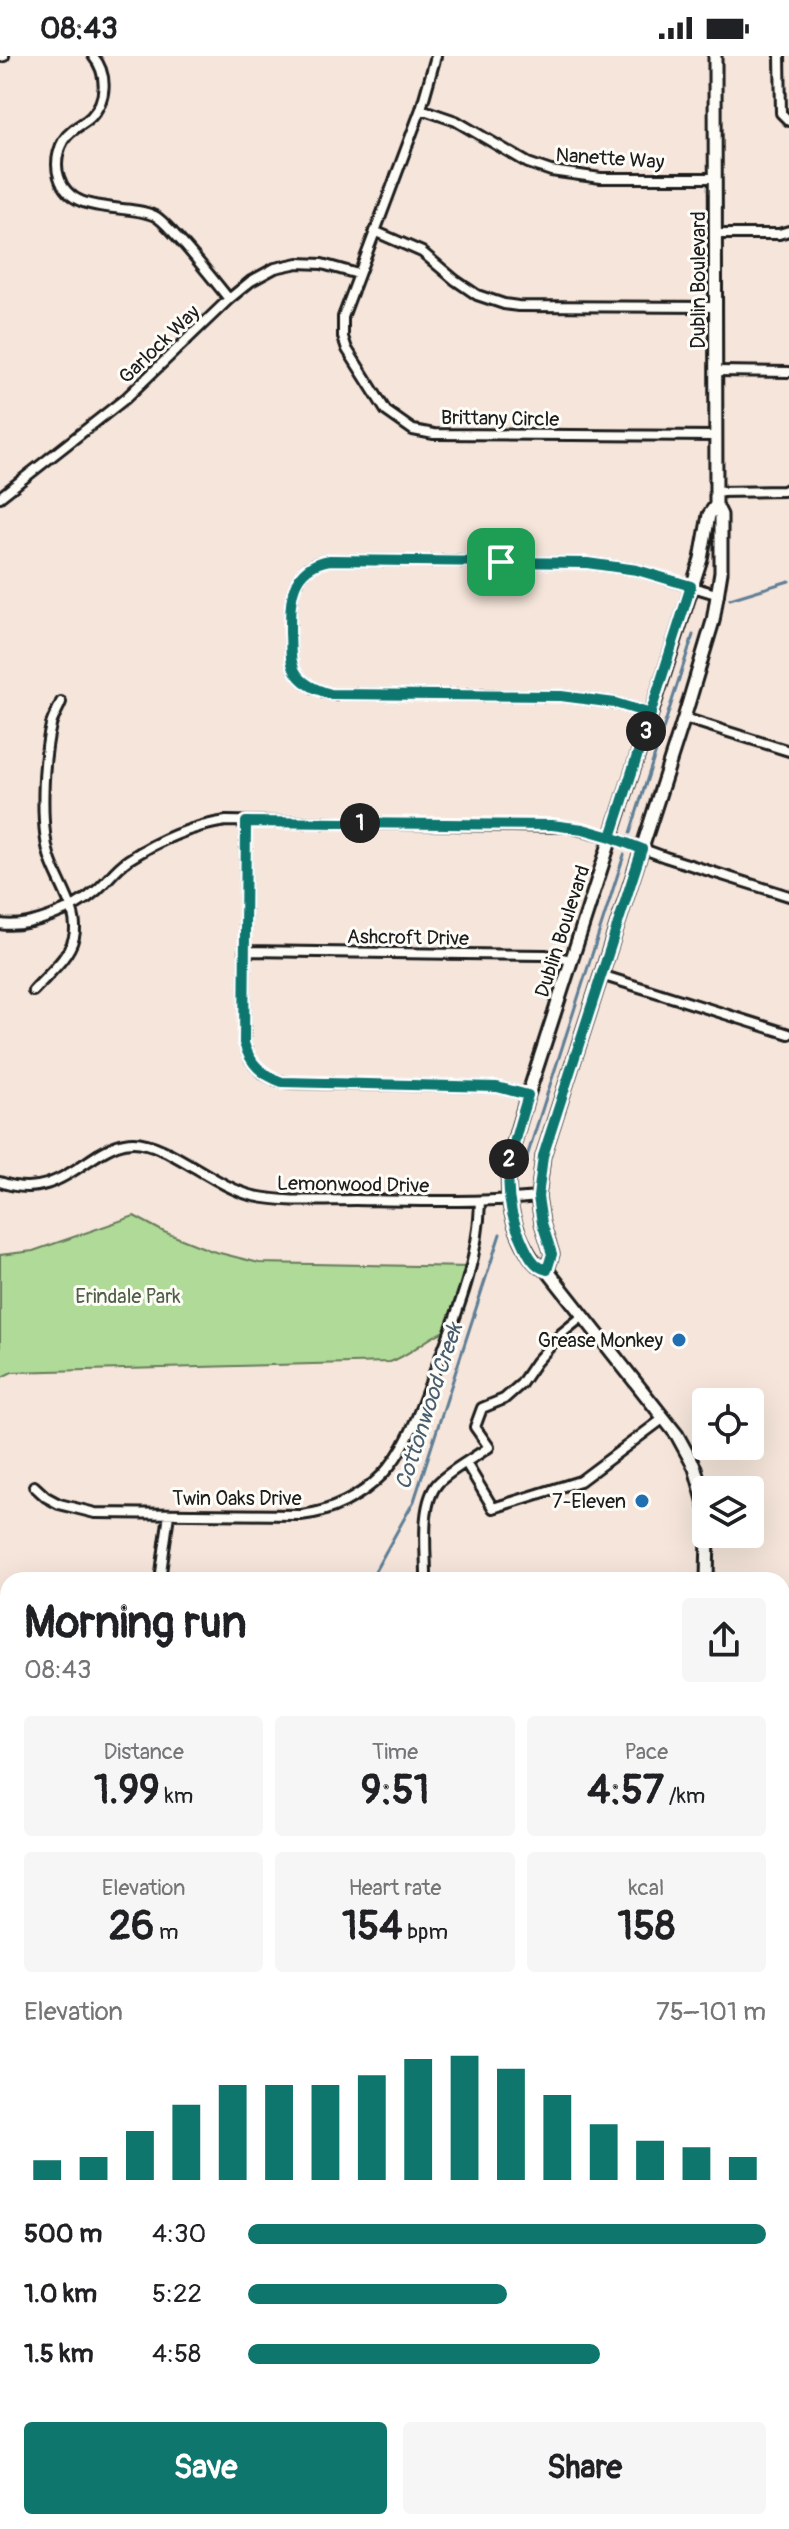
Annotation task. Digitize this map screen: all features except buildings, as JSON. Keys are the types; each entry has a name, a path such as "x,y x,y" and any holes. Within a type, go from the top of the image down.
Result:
{"main road":[{"name":"Dublin Boulevard","path":"547,1270 552,1254 538,1197 543,1156 684,718 719,595 721,515 716,499 715,56"},
{"name":"Dublin Boulevard","path":"697,1476 677,1435 664,1418 547,1270 531,1259 508,1200 507,1174 528,1095 701,559 709,515 716,499"},
{"path":"707,1572 708,1548"}],"street":[{"path":"93,56 102,71 104,94 94,115 62,142 57,165 62,184 69,194 88,204 159,217 229,299"},
{"name":"Brittany Circle","path":"436,56 421,109 343,317 343,337 347,349 386,411 413,430 434,434 716,436"},
{"path":"780,56 781,113 789,121"},
{"name":"Nanette Way","path":"421,109 465,125 528,163 551,171 601,178 716,178"},
{"path":"374,231 422,252 467,288 504,304 716,307"},
{"path":"716,234 779,234 789,231"},
{"name":"Garlock Way","path":"0,497 126,398 229,299 262,274 287,265 311,263 358,274"},
{"path":"716,371 789,372"},
{"path":"716,499 789,488"},
{"path":"651,714 615,703 561,696 331,694 320,691 302,680 291,663 290,625 295,583 310,566 330,560 587,563 637,570 719,595"},
{"path":"33,991 72,945 76,928 50,859 45,820 47,750 52,722 61,702"},
{"path":"684,718 789,751"},
{"path":"246,822 244,1043 248,1057 255,1066 273,1079 292,1083 497,1087 528,1095"},
{"path":"0,924 24,924 70,907 89,897 125,862 188,830 214,823 552,825 611,837 789,896"},
{"name":"Ashcroft Drive","path":"244,951 545,955 572,960"},
{"path":"601,975 789,1034"},
{"name":"Lemonwood Drive","path":"0,1182 27,1189 42,1187 110,1148 133,1142 156,1147 224,1186 253,1196 280,1200 480,1201 538,1197"},
{"name":"Twin Oaks Drive","path":"34,1486 46,1497 75,1510 115,1514 314,1513 355,1496 383,1474 405,1444 451,1329 477,1240 480,1201"},
{"path":"426,1572 426,1518 432,1493 438,1483 489,1447 475,1427 482,1408 504,1399 521,1384 562,1333 583,1316"},
{"path":"466,1463 493,1508 580,1481 664,1418"},
{"path":"161,1572 169,1514"}],"green space":[{"name":"Erindale Park","path":"134,1216 212,1251 259,1263 471,1267 451,1329 390,1362 12,1372 0,1378 0,1255 33,1251"}],"waterway":[{"name":"Cottonwood Creek","path":"730,599 789,581"},
{"name":"Cottonwood Creek","path":"630,833 693,635"},
{"name":"Cottonwood Creek","path":"523,1169 624,855"},
{"name":"Cottonwood Creek","path":"374,1572 414,1501 500,1234"}],"place":[{"name":"Grease Monkey","path":"679,1340"},
{"name":"7-Eleven","path":"642,1501"}],"route":[{"path":"501,562 320,561 310,566 295,583 290,625 291,663 295,672 311,687 331,694 561,696 615,703 651,714 631,775 611,837 642,849 543,1156 538,1197 552,1254 547,1270 531,1259 521,1240 508,1200 510,1156 528,1095 497,1087 282,1082 255,1066 248,1057 244,1043 246,822 552,825 611,837 651,714 691,586 637,570 587,563 501,562"}]}
